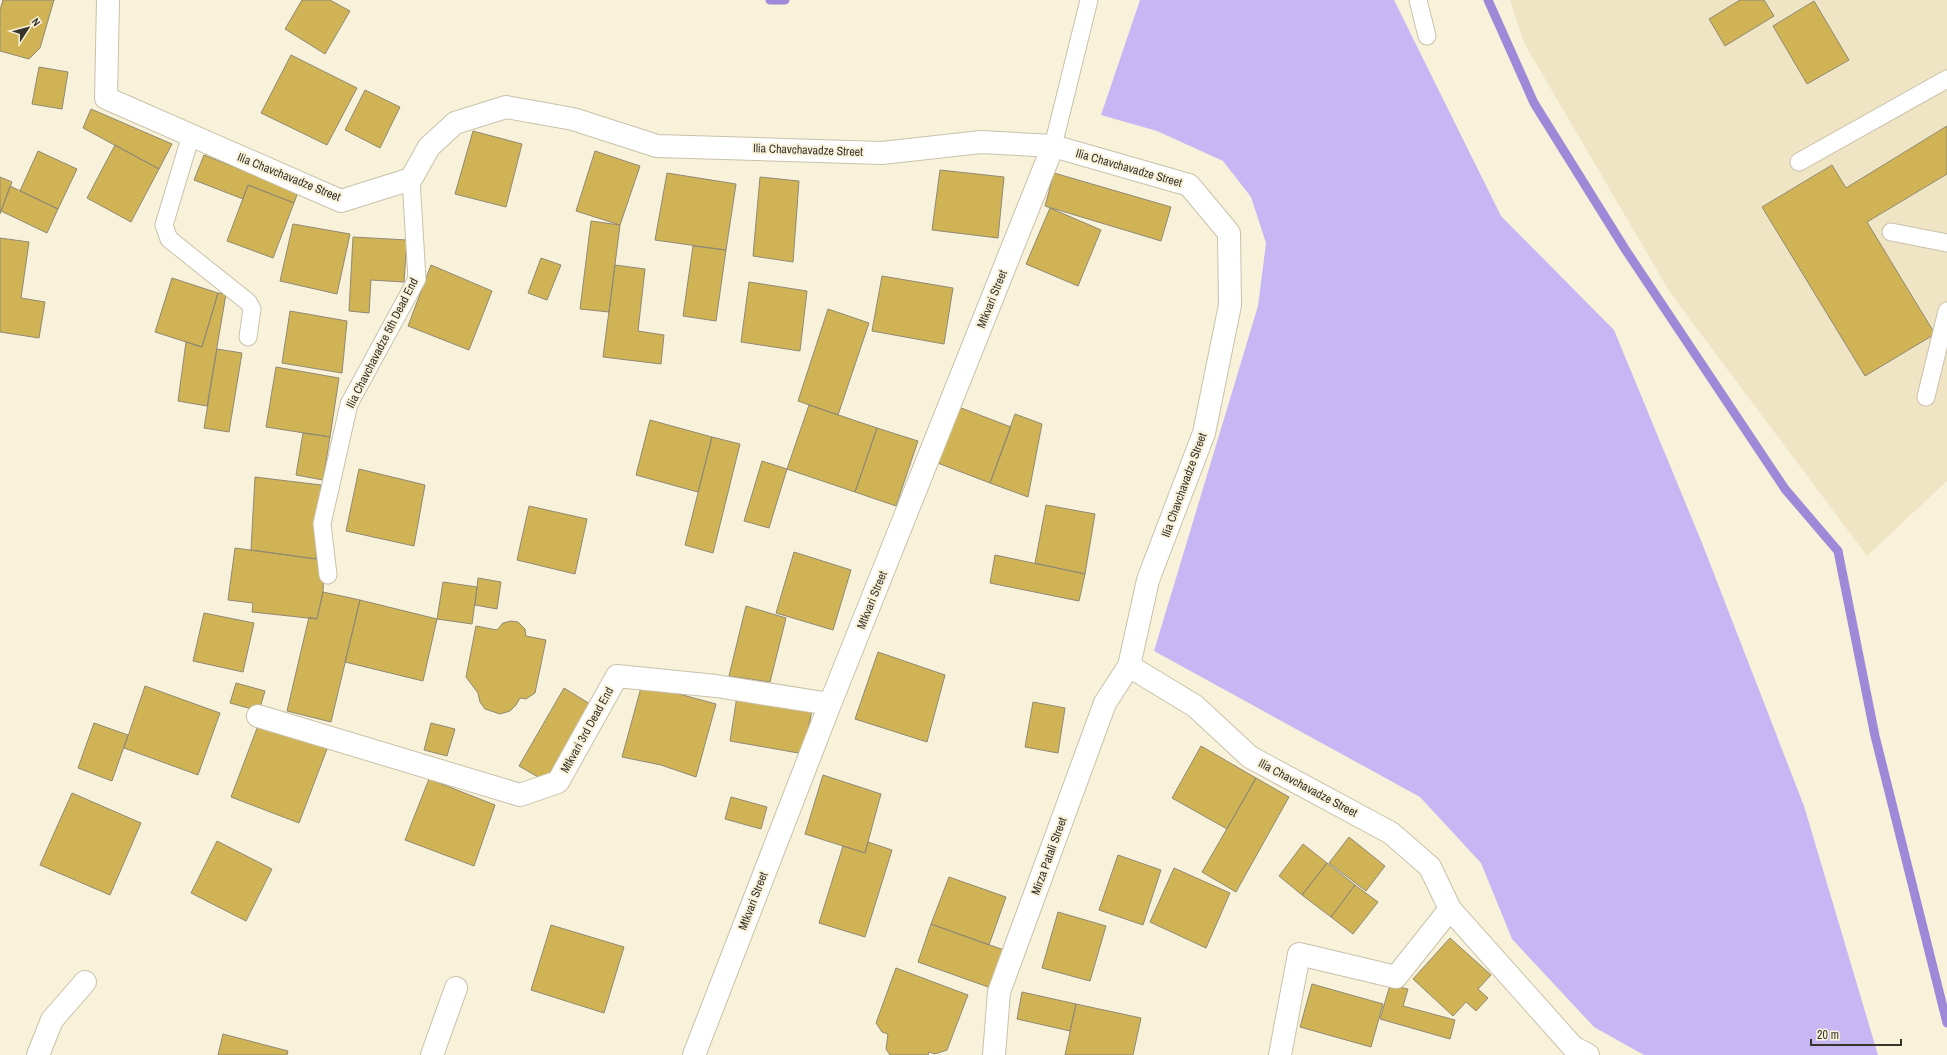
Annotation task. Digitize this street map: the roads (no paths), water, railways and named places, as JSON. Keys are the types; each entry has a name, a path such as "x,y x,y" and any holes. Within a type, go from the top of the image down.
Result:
{"street":[{"name":"Ilia Chavchavadze Street","path":"108,0 106,98 341,201 411,179 429,147 455,123 506,107 573,119 657,146 882,153 981,142 1053,146 1190,185 1229,233 1230,305 1204,433 1148,580 1129,666 1195,706 1250,757 1391,833 1430,867 1450,909 1573,1047 1588,1055"},
{"name":"Mtkvari Street","path":"694,1055 830,704 1053,146"},
{"name":"Mirza Patali Street","path":"994,1055 999,992 1105,703 1129,666"},
{"name":"Mtkvari 3rd Dead End","path":"258,716 520,795 558,782 617,676 716,686 830,704"},
{"path":"1280,1055 1299,954 1396,976 1450,909"},
{"path":"38,1055 52,1020 85,982"},
{"path":"432,1055 456,988"}],"lane":[{"path":"1053,146 1089,0"},
{"path":"1418,0 1427,36"},
{"path":"1799,162 1947,79"},
{"path":"191,135 164,225 169,239 248,302 252,309 248,337"},
{"name":"Ilia Chavchavadze 5th Dead End","path":"328,575 322,524 349,404 417,279 411,179"},
{"path":"1891,232 1947,243"},
{"path":"1926,397 1947,311"}],"waterway":[{"path":"770,0 785,0"},
{"path":"1488,0 1534,103 1625,249 1785,489 1838,551 1875,736 1947,1023"}]}
